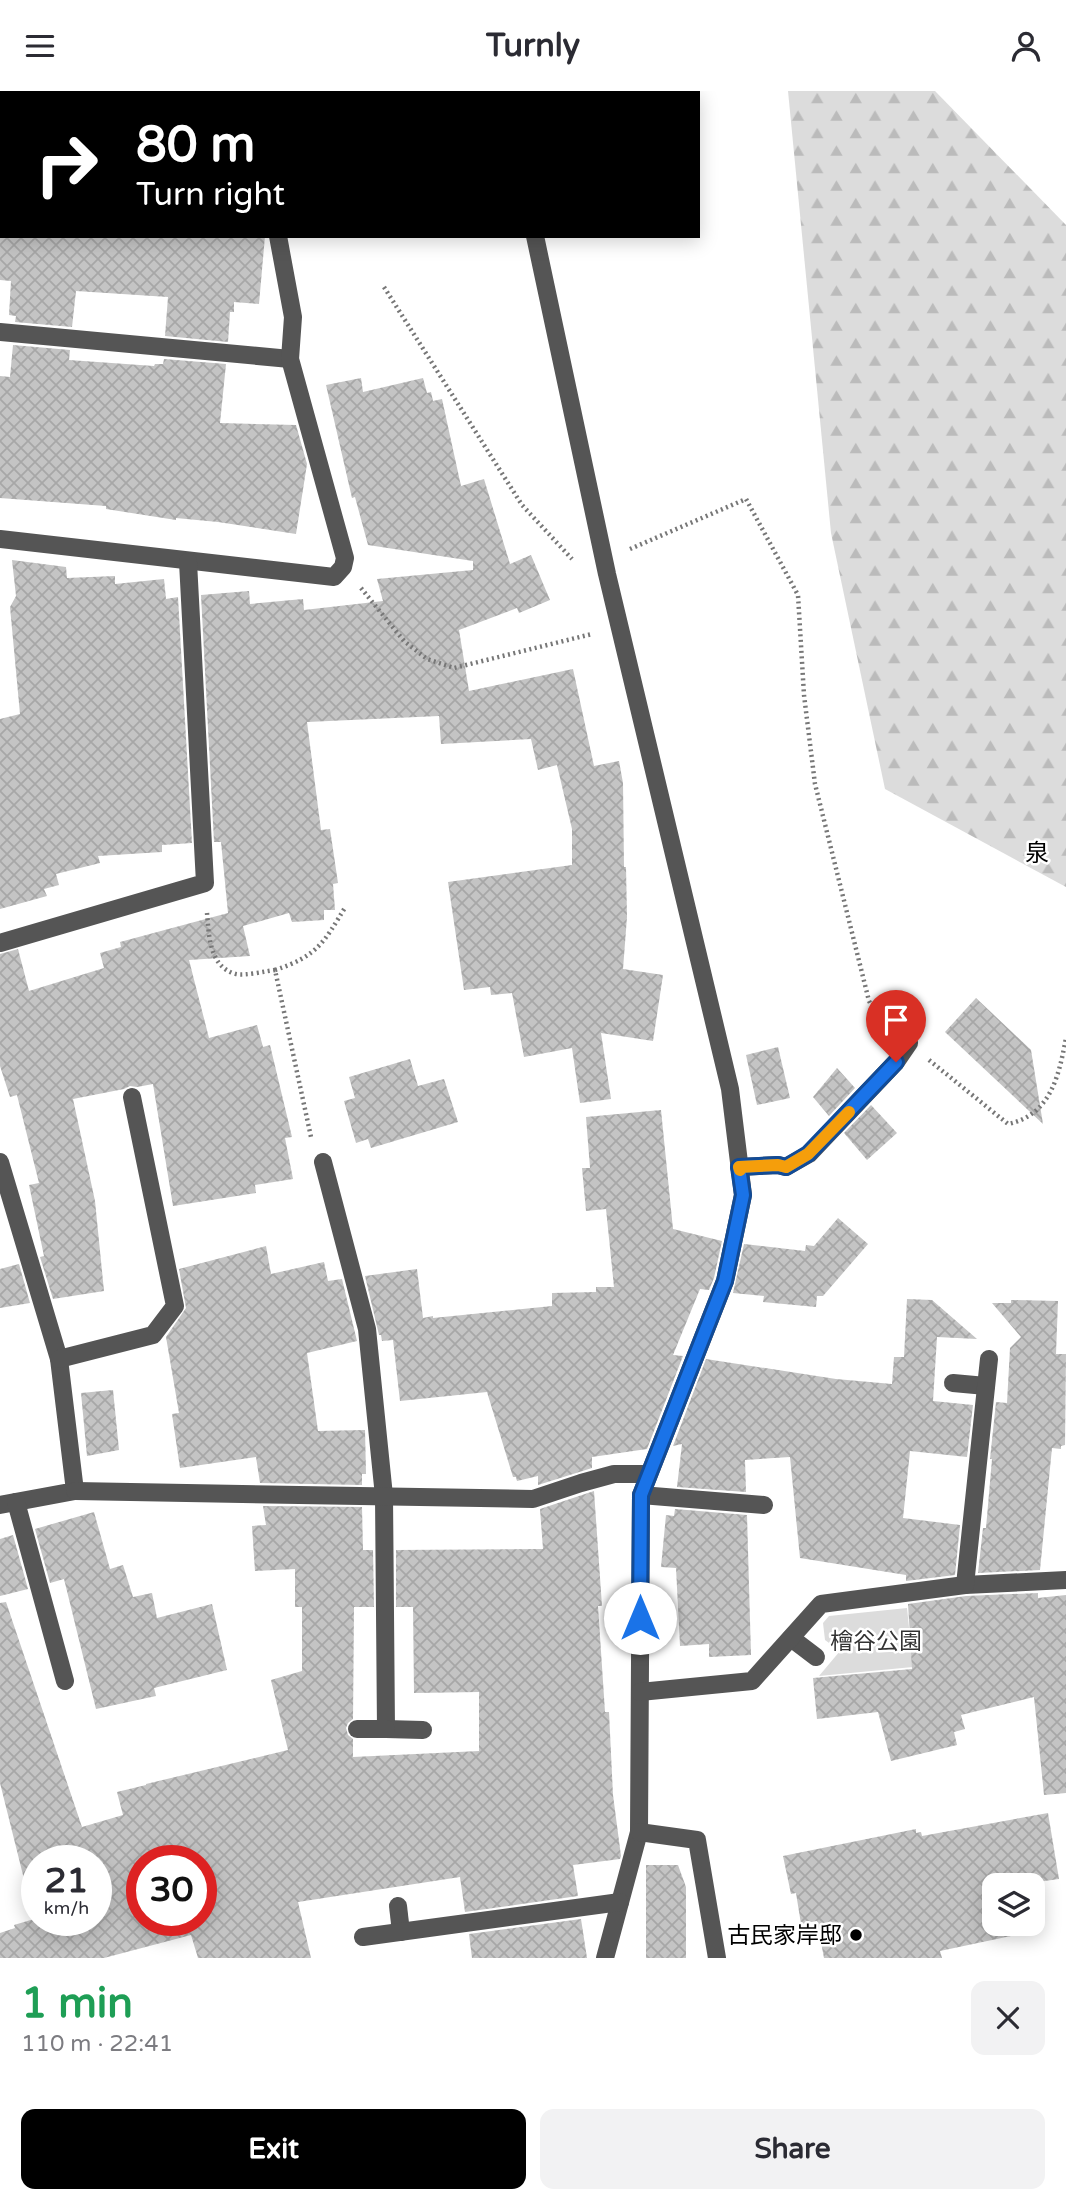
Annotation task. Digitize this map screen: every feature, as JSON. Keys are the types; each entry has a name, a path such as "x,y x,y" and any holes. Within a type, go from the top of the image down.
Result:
{"street":[{"path":"0,538 334,577 343,567 345,558 290,359 293,317 278,238"},
{"path":"534,238 605,565 730,1089 743,1195 725,1281 641,1495 639,1832 605,1958"},
{"path":"0,333 290,359"},
{"path":"0,943 205,883 188,562"},
{"path":"739,1167 786,1167 808,1154 896,1062 909,1044"},
{"path":"59,1359 153,1335 175,1306 132,1097"},
{"path":"0,1163 59,1359 75,1491"},
{"path":"323,1163 367,1329 384,1496 386,1729"},
{"path":"965,1585 989,1359"},
{"path":"953,1383 986,1386"},
{"path":"65,1681 8,1504 75,1491 533,1499 614,1474 649,1474"},
{"path":"641,1495 764,1505"},
{"path":"640,1692 752,1681 821,1604 965,1585 1066,1580"},
{"path":"791,1638 816,1657"},
{"path":"357,1729 424,1730"},
{"path":"639,1832 697,1840 717,1958"},
{"path":"363,1937 620,1902"},
{"path":"398,1906 401,1932"}],"path":[{"path":"384,287 522,505 588,576 630,550 746,499 798,594 804,695 815,784 869,1001 879,1020 1008,1124 1021,1121 1039,1107 1053,1090 1066,1038"},
{"path":"343,567 404,641 427,659 454,668 620,627"},
{"path":"205,883 210,944 219,963 237,974 275,970 292,965 321,946 346,906"},
{"path":"275,970 313,1148 323,1163"}],"green space":[{"path":"788,91 935,91 1066,225 1066,887 885,789 831,533"},
{"name":"檜谷公園","path":"907,1608 913,1667 819,1676 840,1651 825,1640 823,1623 829,1616"}],"building":[{"path":"0,238 265,238 259,304 234,302 234,312 230,312 228,342 165,336 168,297 76,291 72,327 15,322 16,316 9,315 11,281 0,280"},
{"path":"13,345 70,350 69,360 154,366 163,364 164,359 226,364 220,423 296,425 307,464 296,534 218,522 176,520 106,509 106,506 0,498 0,376 10,377"},
{"path":"361,378 363,392 423,378 427,393 431,392 433,401 442,399 461,486 484,479 510,564 531,555 550,600 519,613 517,608 459,630 469,691 573,669 594,766 619,761 623,783 627,917 623,969 663,975 653,1041 601,1033 611,1099 580,1103 572,1048 524,1057 512,993 491,995 490,987 464,990 448,882 572,865 572,829 557,765 538,770 531,739 441,744 439,716 307,722 321,830 330,829 338,883 333,884 335,910 324,910 324,920 292,922 289,913 243,926 250,956 189,960 209,1038 257,1025 263,1047 270,1045 292,1137 285,1138 293,1179 255,1185 256,1193 173,1206 153,1084 130,1086 73,1099 95,1201 104,1291 53,1299 40,1257 44,1256 29,1185 39,1183 17,1095 10,1097 0,1066 0,954 18,949 29,991 104,968 100,953 121,947 120,942 228,913 221,842 214,842 201,595 249,591 250,604 303,599 304,610 383,601 377,579 473,570 473,561 368,545 355,497 352,498 326,385"},
{"path":"12,560 66,567 67,578 115,576 115,584 164,579 166,599 178,597 192,843 162,845 162,852 98,856 100,863 56,874 59,885 44,889 47,896 0,909 0,719 20,714 10,607 16,596"},
{"path":"976,998 1031,1050 1043,1124 945,1032"},
{"path":"778,1047 790,1098 757,1105 746,1055"},
{"path":"410,1059 418,1086 444,1079 458,1122 371,1148 368,1139 356,1143 344,1101 355,1098 349,1077"},
{"path":"837,1068 855,1088 829,1116 813,1097"},
{"path":"871,1105 897,1133 867,1160 844,1133"},
{"path":"661,1110 673,1229 722,1241 714,1278 709,1290 700,1289 673,1355 683,1356 647,1449 592,1457 592,1468 538,1485 538,1476 517,1481 516,1477 513,1477 487,1392 400,1401 393,1340 382,1341 379,1335 365,1276 417,1269 423,1318 552,1306 552,1293 596,1292 596,1287 614,1287 606,1209 586,1211 582,1168 590,1168 586,1117"},
{"path":"838,1218 868,1244 823,1296 817,1296 816,1307 763,1302 764,1296 733,1293 744,1244 805,1251 806,1245 814,1246"},
{"path":"266,1246 271,1274 324,1262 328,1281 342,1279 357,1341 307,1353 318,1431 365,1430 366,1474 362,1474 362,1485 260,1483 256,1457 180,1468 172,1414 179,1413 166,1337 186,1308 179,1269"},
{"path":"19,1264 30,1303 0,1308 0,1269"},
{"path":"907,1299 932,1300 977,1339 937,1337 933,1401 973,1405 967,1457 910,1451 903,1518 960,1525 955,1575 906,1581 906,1575 800,1558 790,1457 745,1460 746,1492 677,1487 682,1444 673,1446 706,1359 836,1379 892,1384 894,1357 904,1357"},
{"path":"1011,1300 1058,1301 1056,1354 1066,1354 1065,1445 1061,1446 1061,1449 1052,1448 1040,1570 978,1573 983,1528 986,1528 996,1402 1007,1403 1010,1348 1021,1337 992,1303 1011,1303"},
{"path":"113,1390 119,1450 87,1456 81,1393"},
{"path":"594,1491 602,1606 598,1606 605,1712 609,1712 613,1795 621,1856 620,1859 573,1865 578,1896 465,1912 460,1877 298,1902 311,1958 198,1958 191,1936 217,1936 217,1845 126,1845 126,1936 187,1936 104,1958 0,1958 0,1933 21,1923 21,1936 112,1936 112,1845 21,1845 21,1867 0,1783 0,1603 6,1602 82,1827 123,1815 117,1792 288,1750 271,1680 302,1671 302,1607 295,1607 295,1569 255,1571 252,1526 266,1525 263,1506 362,1507 363,1550 373,1550 374,1607 354,1607 353,1719 346,1728 353,1739 353,1757 479,1751 479,1692 414,1693 413,1607 396,1607 396,1550 543,1549 540,1509"},
{"path":"675,1509 747,1515 751,1655 709,1657 709,1644 680,1646 676,1568 661,1567 666,1515 674,1516"},
{"path":"94,1512 110,1569 123,1565 133,1597 152,1593 157,1618 212,1604 227,1670 154,1688 156,1696 96,1709 64,1579 50,1583 35,1529"},
{"path":"13,1535 28,1589 0,1596 0,1539"},
{"path":"1038,1593 1038,1598 1066,1595 1066,1793 1044,1795 1034,1697 961,1715 965,1729 954,1732 957,1745 891,1761 878,1712 817,1719 813,1678 912,1669 908,1604 966,1596"},
{"path":"1048,1813 1059,1879 1045,1881 1045,1873 982,1873 982,1936 1011,1936 940,1951 942,1958 824,1958 817,1921 801,1924 796,1893 791,1894 783,1856 916,1829 916,1833 921,1832 922,1836"},
{"path":"646,1865 678,1865 686,1887 686,1958 646,1958"},
{"path":"581,1919 587,1958 472,1958 469,1934"}],"slow traffic":[{"path":"740,1170 739,1167 786,1167 808,1154 849,1112"}],"place":[{"name":"古民家岸邸","path":"856,1935"}],"district":[{"name":"泉","path":"1037,853"}],"route":[{"path":"640,1618 641,1495 725,1281 743,1195 739,1167 786,1167 808,1154 896,1062"}]}
